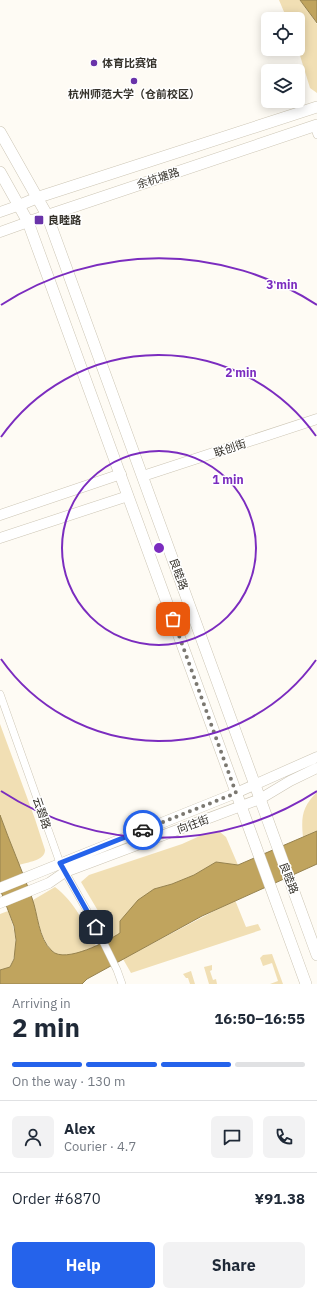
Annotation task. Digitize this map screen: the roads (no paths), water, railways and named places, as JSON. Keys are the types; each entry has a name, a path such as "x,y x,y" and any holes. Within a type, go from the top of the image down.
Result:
{"main road":[{"name":"余杭塘路","path":"20,205 39,197 317,107"},
{"name":"余杭塘路","path":"28,222 316,129"},
{"name":"良睦路","path":"0,132 39,197 47,215 317,955"},
{"name":"良睦路","path":"0,172 20,205 28,222 236,793 255,840 306,984"}],"street":[{"name":"余杭塘路","path":"0,212 20,205"},
{"name":"余杭塘路","path":"0,232 28,222"},
{"name":"联创街","path":"143,476 317,420"},
{"path":"0,515 120,474"},
{"path":"0,538 128,496"},
{"name":"云碧路","path":"0,694 62,868 96,927 117,970 122,984"},
{"name":"向往街","path":"0,903 49,883 62,868 317,757"},
{"name":"向往街","path":"0,888 45,870 62,868 260,799 290,781 317,768"}],"place":[{"name":"体育比赛馆","path":"94,63"},
{"name":"杭州师范大学（仓前校区）","path":"134,81"},
{"name":"良睦路","path":"39,220"}]}
